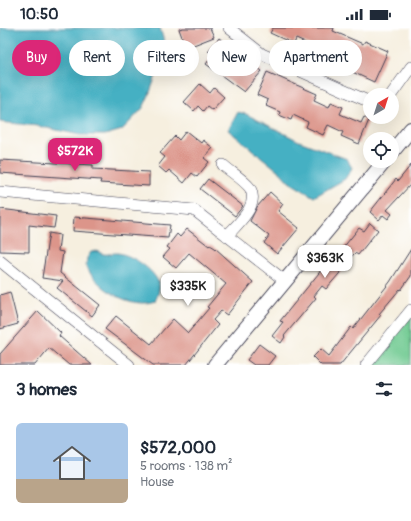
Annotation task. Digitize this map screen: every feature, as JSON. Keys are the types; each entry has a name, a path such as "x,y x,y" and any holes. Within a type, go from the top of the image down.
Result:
{"main road":[{"path":"399,144 411,129"},
{"path":"215,365 379,168"}],"street":[{"path":"229,28 262,54 363,99"},
{"path":"396,88 411,67"},
{"path":"223,166 249,187 251,193 250,208 227,236"},
{"path":"0,192 194,210 285,281"},
{"path":"0,261 129,365"},
{"path":"366,365 411,310"}],"green space":[{"path":"411,316 411,365 371,365"}],"water":[{"path":"0,28 160,28 164,40 133,40 133,76 156,76 143,108 122,130 105,135 80,135 38,126 0,122"},
{"path":"238,112 246,114 299,141 347,159 352,168 345,179 314,197 289,182 281,173 228,130"},
{"path":"97,251 105,254 117,253 129,256 148,268 153,273 159,284 155,301 146,303 125,300 106,289 91,274 86,266 87,258 91,252"}],"building":[{"path":"210,28 214,37 199,43 199,40 183,40 179,29"},
{"path":"273,28 334,28 333,31 354,40 285,40 270,33"},
{"path":"365,41 388,51 374,82 361,76 362,44"},
{"path":"267,72 269,73 269,76 276,76 317,94 314,100 329,107 331,102 343,107 340,114 361,123 363,119 363,124 367,124 359,144 341,136 343,132 328,125 323,135 306,127 308,122 293,115 291,120 279,115 280,112 266,106 268,100 257,95"},
{"path":"222,76 258,76 244,92"},
{"path":"200,84 210,93 214,88 224,97 212,110 207,106 203,111 198,106 194,111 184,102"},
{"path":"186,131 201,143 203,140 213,148 204,158 209,162 197,177 192,173 184,183 169,170 166,173 158,166 165,157 160,153 175,136 179,140"},
{"path":"0,160 93,165 93,169 149,172 149,186 100,183 101,180 0,173"},
{"path":"411,165 411,184 387,210 392,214 388,219 383,215 379,220 370,212 396,179 398,181"},
{"path":"208,179 243,206 235,216 200,189"},
{"path":"270,192 283,204 278,211 299,228 277,254 264,243 269,236 250,221 257,207"},
{"path":"0,209 56,216 54,228 29,225 29,252 0,251"},
{"path":"74,217 170,225 168,238 73,231"},
{"path":"370,223 378,230 358,255 355,253 351,257 348,255 341,264 345,267 326,289 322,286 314,296 316,298 284,336 285,337 281,343 272,336 283,322 280,321 336,252 338,254 359,228 364,231"},
{"path":"187,229 209,246 210,245 215,248 253,282 227,315 221,311 213,320 218,325 186,365 153,365 105,329 116,316 151,344 173,319 188,333 209,308 207,307 226,284 189,253 176,268 163,257 170,249 167,247 177,234 180,237"},
{"path":"49,233 60,235 58,251 63,252 60,273 100,305 92,316 57,288 63,281 42,278"},
{"path":"411,249 411,276 401,290 400,289 379,314 381,315 340,365 321,365 313,357 321,349 329,356 351,327 353,329 390,282"},
{"path":"10,292 18,324 0,329 0,295"},
{"path":"38,311 61,333 59,336 92,365 69,365 49,348 35,365 0,365 0,354"},
{"path":"259,344 275,356 268,365 254,365 247,360"}]}
